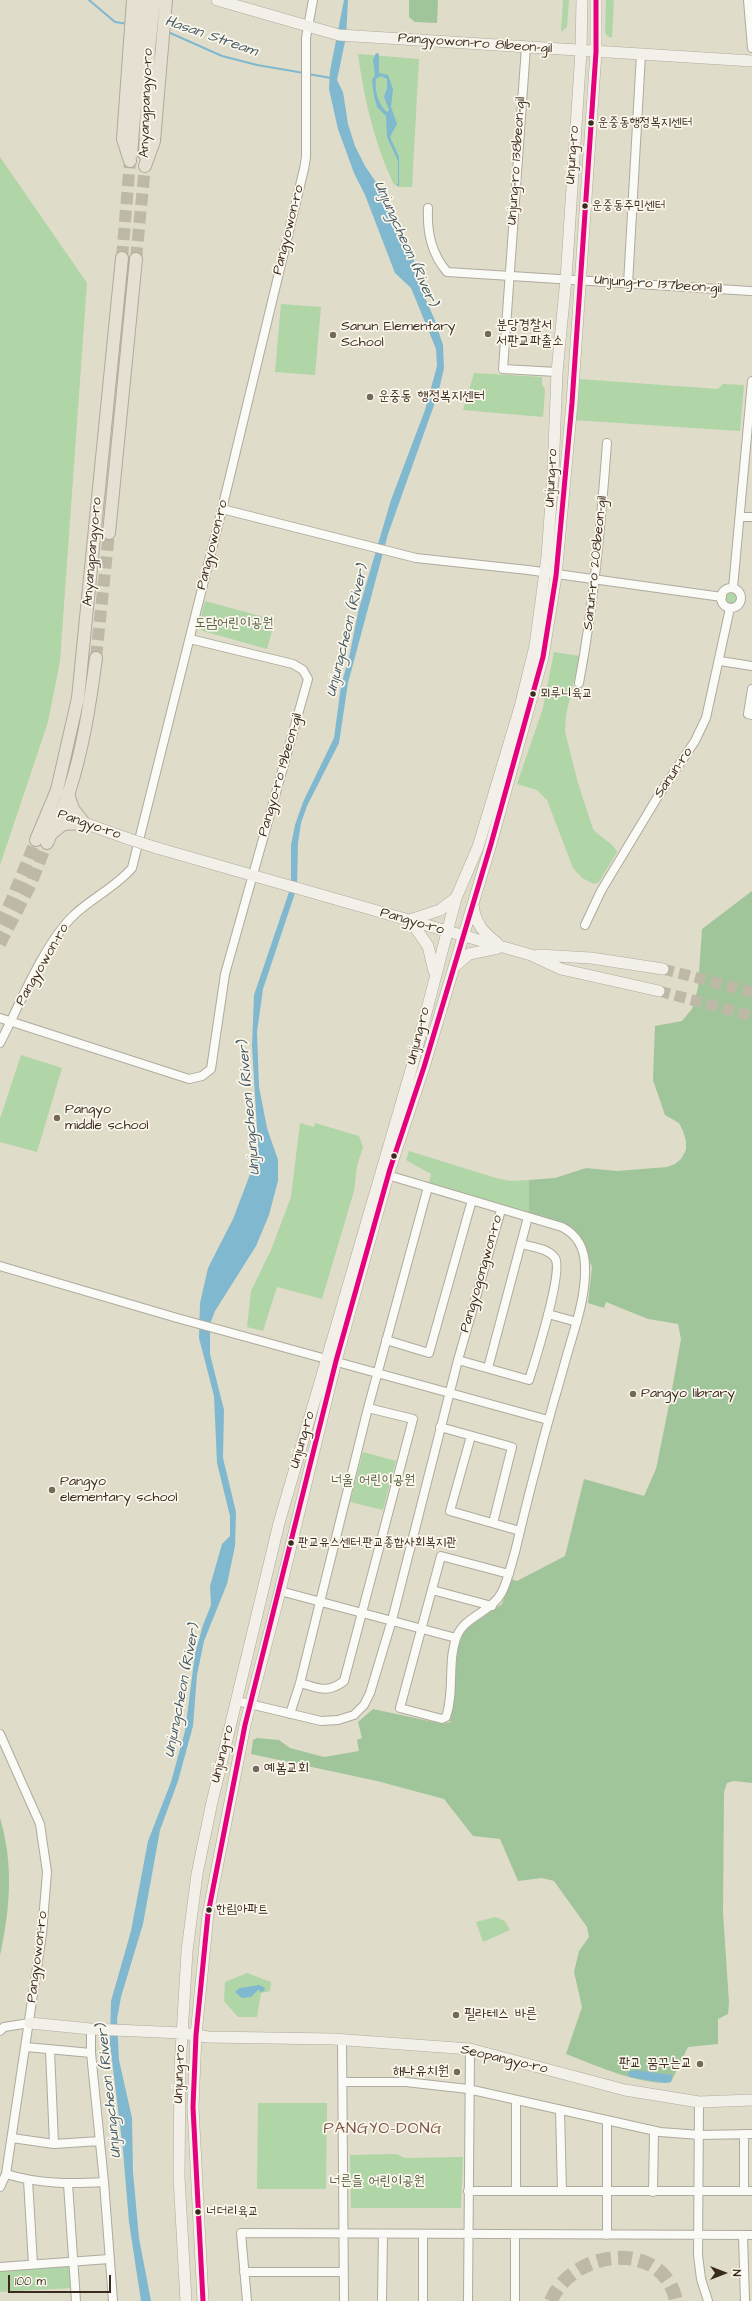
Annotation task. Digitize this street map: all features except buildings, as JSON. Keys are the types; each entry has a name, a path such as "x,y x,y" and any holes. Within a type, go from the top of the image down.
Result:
{"main road":[{"name":"Anyangpangyo-ro","path":"130,161 123,139 139,48 143,0"},
{"name":"Anyangpangyo-ro","path":"139,48 154,0"},
{"name":"Pangyowon-ro 81beon-gil","path":"217,0 339,35 752,61"},
{"name":"Unjung-ro","path":"186,2301 178,2177 182,2033 187,1952 197,1874 221,1759 237,1701 279,1522 331,1360 384,1174 456,898 478,847 520,707 535,646 545,574 553,474 557,372 566,279 581,51 582,0"},
{"name":"Unjung-ro","path":"384,1174 424,1066 533,701 543,657 556,576 580,280 596,52 596,0"},
{"name":"Anyangpangyo-ro","path":"133,2 139,48 145,166 154,141 167,5"},
{"name":"Anyangpangyo-ro","path":"84,823 63,824 44,840 54,813 78,698 122,258"},
{"name":"Anyangpangyo-ro","path":"109,533 136,259"},
{"name":"Anyangpangyo-ro","path":"54,813 68,794 82,742 96,658"},
{"path":"68,794 73,809 84,823"},
{"name":"Pangyo-ro","path":"54,813 157,848 531,955 561,969 659,991"},
{"path":"435,975 428,946 410,920 440,910 456,898"},
{"path":"472,903 475,921 481,931 502,947"},
{"path":"450,976 456,964 467,955 480,950 502,947"},
{"name":"Pangyo-ro","path":"531,955 591,958 663,969"},
{"name":"Unjung-ro","path":"203,2301 193,2108 196,2035 208,1914 250,1705 280,1591 331,1360"},
{"path":"30,2023 96,2029"},
{"name":"Seopangyo-ro","path":"96,2029 470,2049 625,2090 699,2102 752,2100"}],"street":[{"name":"Pangyowon-ro","path":"0,1043 27,988 63,927 83,908 116,885 132,868 222,509 304,169 306,48 311,28 313,0"},
{"path":"748,0 752,48"},
{"name":"Unjung-ro 138beon-gil","path":"526,47 503,369 557,372"},
{"path":"628,284 641,54"},
{"path":"428,208 429,239 439,261 447,272 566,279"},
{"name":"Unjung-ro 137beon-gil","path":"566,279 751,291"},
{"path":"733,588 752,381"},
{"name":"Sanun-ro 208beon-gil","path":"579,683 586,644 594,580 608,443"},
{"path":"222,509 410,556 722,597"},
{"path":"740,517 752,518"},
{"path":"733,588 738,591 741,600 738,605 730,608 724,605 722,597 727,589 733,588"},
{"name":"Sanun-ro","path":"585,925 601,891 660,793 695,741 706,718 720,661 730,608"},
{"name":"Pangyo-ro 19beon-gil","path":"0,1018 184,1078 196,1079 211,1069 225,974 306,685 306,674 303,670 293,664 190,639"},
{"path":"720,661 752,666"},
{"path":"752,689 748,714 752,715"},
{"name":"Pangyogongwon-ro","path":"237,1701 322,1721 338,1720 354,1715 364,1705 370,1693 392,1620 440,1427 501,1210 384,1174"},
{"path":"290,1714 300,1683 377,1372 428,1187"},
{"path":"386,1340 430,1353 472,1200"},
{"path":"501,1210 568,1230 576,1238 583,1250 585,1278 577,1322 548,1420 509,1574 503,1591 492,1606 468,1623 456,1638 446,1717 442,1719 400,1708 441,1556 509,1574"},
{"path":"488,1368 528,1217"},
{"path":"458,1360 529,1380 548,1314 558,1271 556,1260 544,1250 521,1244"},
{"path":"0,1266 188,1321 548,1420"},
{"path":"548,1314 577,1322"},
{"path":"300,1683 320,1689 334,1689 344,1681 413,1419 368,1408"},
{"path":"440,1427 512,1447 493,1523"},
{"path":"471,1436 450,1511 520,1531"},
{"path":"432,1590 492,1606"},
{"path":"280,1591 456,1638"},
{"name":"Pangyowon-ro","path":"0,1734 40,1824 44,1845 47,1884 30,2023 6,2174 0,2187"},
{"path":"0,2031 4,2027 30,2023"},
{"path":"96,2029 91,2053 104,2182 113,2301"},
{"path":"342,2041 344,2301"},
{"path":"26,2047 91,2053"},
{"path":"468,2301 468,2089 470,2049"},
{"path":"50,2050 54,2144"},
{"path":"343,2082 406,2082 468,2089 654,2131 700,2135 748,2134 748,2191 468,2191"},
{"path":"516,2100 516,2190"},
{"path":"699,2102 699,2236 701,2279 708,2301"},
{"path":"560,2110 562,2191"},
{"path":"607,2235 608,2121"},
{"path":"654,2131 654,2192"},
{"path":"12,2138 54,2144 100,2141"},
{"path":"6,2174 28,2180 68,2184 104,2182"},
{"path":"28,2180 33,2264"},
{"path":"68,2184 72,2262 76,2301"},
{"path":"247,2301 241,2233 699,2236 752,2235"},
{"path":"382,2301 383,2234"},
{"path":"423,2234 423,2301"},
{"path":"515,2235 515,2301"},
{"path":"743,2235 744,2301"},
{"path":"0,2267 109,2259"},
{"path":"244,2272 344,2272"}],"green space":[{"path":"409,0 438,0 437,23 415,22 409,17"},
{"path":"563,0 569,0 567,27 561,32"},
{"path":"606,0 614,0 612,38 607,36 605,32"},
{"path":"358,54 419,59 412,187 398,187 393,183 386,167 371,120 363,87"},
{"path":"0,157 87,283 60,661 48,722 0,865"},
{"path":"281,304 321,307 315,375 275,372"},
{"path":"474,373 542,377 542,384 545,390 543,417 463,410"},
{"path":"579,379 718,389 723,384 744,385 740,431 573,420"},
{"path":"731,591 736,593 738,598 736,603 731,605 726,603 724,598 726,593"},
{"name":"도담어린이공원","path":"205,601 275,620 267,649 203,631 199,624"},
{"path":"554,652 580,656 566,715 565,732 578,783 593,829 613,845 617,852 599,882 594,884 582,878 573,868 547,800 537,790 517,784 543,708"},
{"path":"752,891 752,1783 734,1781 727,1783 724,1792 723,1912 729,2003 728,2014 718,2019 718,2044 688,2047 671,2082 660,2083 618,2074 566,2054 582,2007 574,1972 579,1951 589,1937 587,1927 554,1881 542,1878 518,1881 500,1839 473,1836 444,1799 377,1781 251,1754 253,1740 257,1738 279,1740 290,1748 324,1757 359,1751 357,1740 362,1738 358,1722 373,1709 443,1724 450,1722 458,1647 465,1629 502,1604 511,1579 517,1581 565,1556 584,1479 644,1496 656,1469 671,1395 681,1339 678,1324 648,1319 606,1302 604,1308 588,1303 592,1267 580,1238 529,1213 529,1180 555,1178 586,1168 617,1171 667,1167 675,1164 681,1159 686,1150 686,1141 683,1131 679,1123 665,1115 653,1080 655,1026 682,1021 692,1009 698,988 702,929"},
{"path":"21,1055 62,1068 37,1152 0,1142 0,1119"},
{"path":"300,1123 314,1127 315,1123 359,1136 363,1147 357,1166 354,1191 322,1299 277,1287 263,1331 247,1327 251,1291 271,1250 291,1197"},
{"path":"409,1151 496,1178 511,1181 529,1180 529,1213 429,1183 431,1174 406,1160"},
{"name":"너울 어린이공원","path":"363,1452 396,1461 383,1510 350,1502"},
{"path":"0,1818 7,1853 9,1887 6,1921 0,1956"},
{"path":"495,1917 505,1921 510,1930 483,1942 476,1922"},
{"path":"247,1973 271,1982 270,1991 261,1993 257,2017 238,2017 224,2001 225,1982"},
{"path":"258,2103 327,2103 326,2189 257,2189"},
{"name":"너른들 어린이공원","path":"396,2154 405,2158 463,2157 461,2208 351,2208 350,2155"},
{"path":"70,2266 72,2288 0,2292 0,2270"}],"water":[{"path":"344,0 348,0 346,37 337,80 343,92 348,124 355,146 365,166 380,188 393,225 402,244 409,249 414,260 415,276 434,318 443,345 444,368 438,394 388,534 348,683 339,743 307,806 301,823 298,843 297,887 263,989 257,1032 259,1087 267,1128 278,1160 278,1181 269,1215 256,1246 215,1311 210,1324 210,1354 224,1410 223,1458 236,1512 235,1546 227,1584 204,1641 197,1675 193,1726 178,1781 160,1830 143,1924 121,1997 117,2019 119,2060 132,2118 133,2172 139,2238 151,2301 141,2301 129,2222 123,2150 110,2044 111,2001 131,1931 148,1841 171,1782 185,1731 195,1654 203,1625 211,1605 210,1586 222,1544 230,1536 230,1516 217,1463 214,1396 199,1338 200,1303 208,1268 233,1219 257,1156 258,1145 252,1046 254,995 289,892 291,879 291,845 295,825 303,802 334,738 341,686 350,653 358,612 391,500 425,410 437,366 436,349 411,288 395,273 365,195 354,173 338,129 329,89 330,71"},
{"path":"376,53 379,54 379,73 388,75 393,89 391,107 397,124 390,137 399,157 399,186 396,184 398,184 398,161 387,137 386,116 377,107 374,96 372,80 375,75 373,60","holes":["381,76 387,79 387,88 384,97 389,110 387,112 379,102 376,93 376,79"]},
{"path":"259,1985 265,1988 264,1991 260,1992 259,1989 251,1997 242,1998 235,1992 240,1988"},
{"path":"635,2070 672,2075 671,2082 665,2083 629,2077 628,2072"}],"waterway":[{"name":"Hasan Stream","path":"89,0 115,22 128,24"},
{"name":"Hasan Stream","path":"168,32 222,56 257,65 304,73"},
{"name":"Hasan Stream","path":"308,74 331,78"}],"tunnel":[{"path":"122,258 130,161"},
{"path":"136,259 145,166"},
{"path":"96,658 109,533"},
{"path":"0,924 36,840"},
{"path":"0,944 31,884 47,843"},
{"path":"663,969 752,992"},
{"path":"659,991 752,1016"},
{"path":"551,2301 562,2283 578,2270 597,2262 617,2258 637,2260 654,2267 668,2281 676,2301"}],"transit line":[{"path":"203,2301 193,2107 196,2035 208,1914 245,1725 336,1361 390,1169 424,1067 491,844 543,657 556,576 572,403 596,52 596,0"}],"place":[{"name":"운중동행정복지센터","path":"591,123"},
{"name":"운중동주민센터","path":"585,206"},
{"name":"분당경찰서 서판교파출소","path":"488,334"},
{"name":"Sanun Elementary School","path":"333,335"},
{"name":"운중동 행정복지센터","path":"370,397"},
{"name":"뫼루니육교","path":"533,694"},
{"name":"Pangyo middle school","path":"57,1118"},
{"name":"Pangyo library","path":"633,1394"},
{"name":"Pangyo elementary school","path":"52,1490"},
{"name":"판교유스센터.판교종합사회복지관","path":"291,1543"},
{"name":"예봄교회","path":"256,1769"},
{"name":"한림아파트","path":"209,1910"},
{"name":"필라테스 바른","path":"456,2015"},
{"name":"판교 꿈꾸는교","path":"700,2064"},
{"name":"해나유치원","path":"457,2072"},
{"name":"너더리육교","path":"198,2212"}],"district":[{"name":"PANGYO-DONG","path":"383,2130"}],"water label":[{"name":"Unjungcheon (River)","path":"405,244"},
{"name":"Unjungcheon (River)","path":"348,631"},
{"name":"Unjungcheon (River)","path":"250,1108"},
{"name":"Unjungcheon (River)","path":"183,1691"},
{"name":"Unjungcheon (River)","path":"110,2091"}]}
